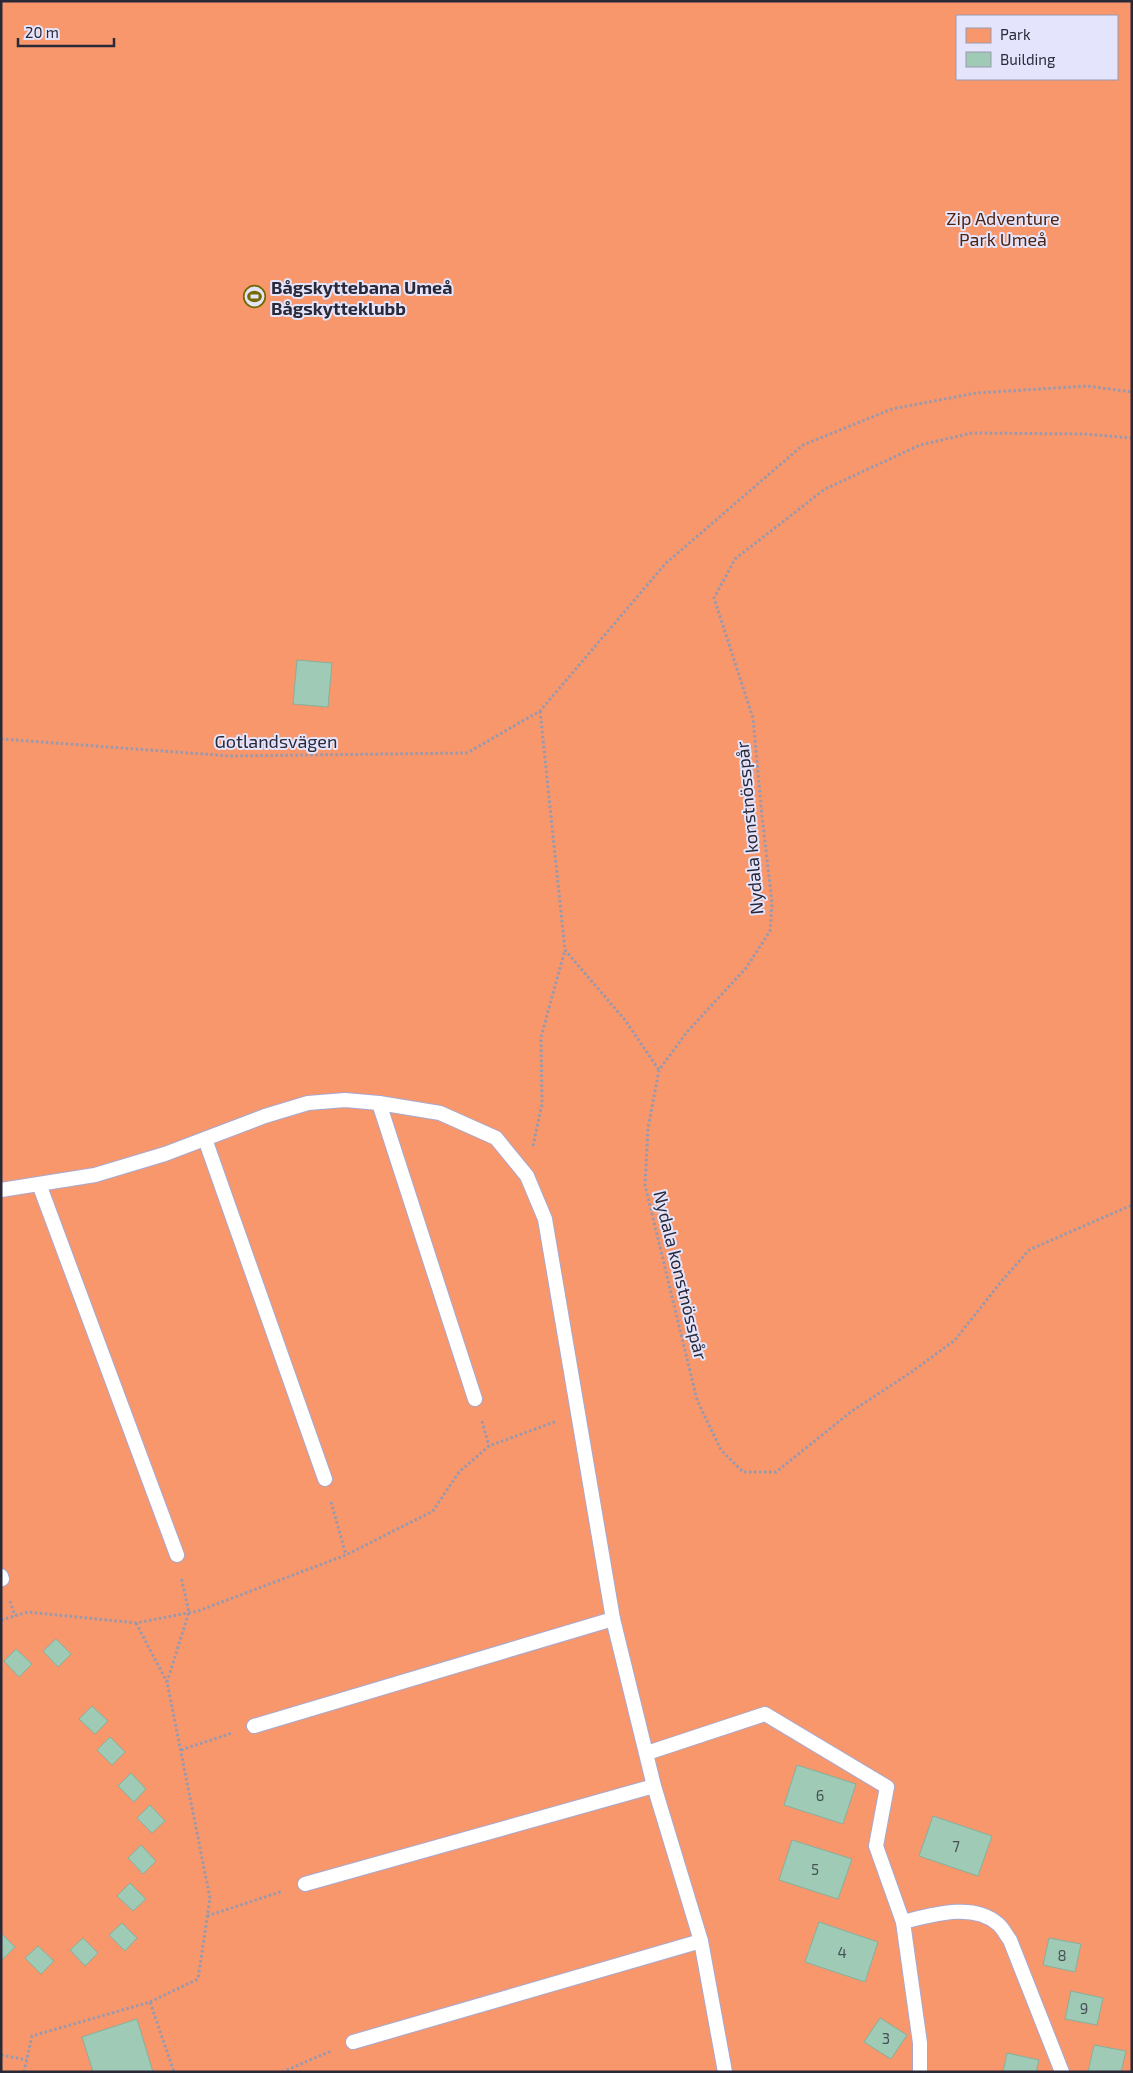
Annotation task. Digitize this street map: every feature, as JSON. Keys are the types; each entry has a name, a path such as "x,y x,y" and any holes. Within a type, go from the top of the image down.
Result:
{"lane":[{"path":"1,1190 95,1175 165,1154 265,1116 308,1103 345,1100 379,1103 440,1113 496,1138 527,1176 546,1220 613,1619 654,1786 701,1942 724,2072"},
{"path":"379,1103 475,1399"},
{"path":"205,1139 325,1479"},
{"path":"39,1184 177,1554"},
{"path":"254,1726 613,1619"},
{"path":"647,1753 765,1714 887,1787 876,1846 903,1922 920,2043 920,2072"},
{"path":"305,1884 654,1786"},
{"path":"903,1922 958,1912 979,1914 997,1924 1010,1940 1062,2072"},
{"path":"353,2042 701,1942"}],"path":[{"path":"527,1176 542,1104 541,1037 565,950 540,712 665,564 803,445 892,409 976,393 1087,386 1132,392"},
{"name":"Nydala konstnösspår","path":"1132,438 1084,434 972,433 920,445 825,489 735,559 714,598 753,718 772,903 770,931 746,968 687,1032 659,1070 648,1128 645,1186 697,1400 721,1450 744,1472 776,1472 852,1411 910,1373 955,1340 1000,1282 1029,1250 1132,1205"},
{"name":"Gotlandsvägen","path":"1,739 230,756 468,753 540,712"},
{"path":"565,950 625,1020 659,1070"},
{"path":"1,1620 28,1612 136,1623 198,1611 346,1555 433,1511 459,1472 489,1446 578,1414"},
{"path":"325,1479 346,1555"},
{"path":"167,1682 189,1612 177,1554"},
{"path":"24,2072 32,2036 150,2002 198,1979 210,1898 167,1682 136,1623"},
{"path":"181,1750 254,1726"},
{"path":"207,1916 305,1884"},
{"path":"150,2002 174,2072"},
{"path":"282,2072 353,2042"},
{"path":"1,2055 27,2060"}],"green space":[{"name":"Zip Adventure Park Umeå","path":"1,1 1132,1 1132,2072 1,2072"}],"building":[{"path":"297,660 332,663 328,707 293,704"},
{"path":"56,1639 71,1654 58,1667 43,1651"},
{"path":"16,1649 32,1664 19,1677 4,1661"},
{"path":"92,1706 108,1721 95,1734 79,1719"},
{"path":"110,1737 125,1752 112,1765 97,1750"},
{"path":"797,1765 856,1784 843,1824 784,1805"},
{"path":"131,1773 146,1789 134,1802 118,1786"},
{"path":"150,1805 165,1821 152,1833 137,1818"},
{"path":"933,1816 992,1836 978,1876 919,1856"},
{"path":"792,1840 852,1859 838,1899 779,1880"},
{"path":"141,1845 156,1861 143,1874 128,1858"},
{"path":"130,1883 146,1899 133,1911 117,1896"},
{"path":"819,1922 878,1942 865,1982 805,1962"},
{"path":"122,1923 137,1938 125,1951 109,1935"},
{"path":"1,1933 15,1947 2,1960 1,1959"},
{"path":"83,1938 98,1953 85,1966 70,1950"},
{"path":"1049,1938 1081,1944 1075,1972 1043,1965"},
{"path":"38,1946 54,1961 41,1974 25,1958"},
{"path":"1071,1991 1103,1998 1097,2025 1065,2019"},
{"path":"880,2018 907,2035 891,2059 864,2042"},
{"path":"137,2019 153,2072 93,2072 82,2037"},
{"path":"1094,2045 1126,2051 1121,2072 1088,2072"},
{"path":"1007,2053 1039,2060 1036,2072 1003,2072"}],"place":[{"name":"Bågskyttebana Umeå Bågskytteklubb","path":"255,297"}]}
